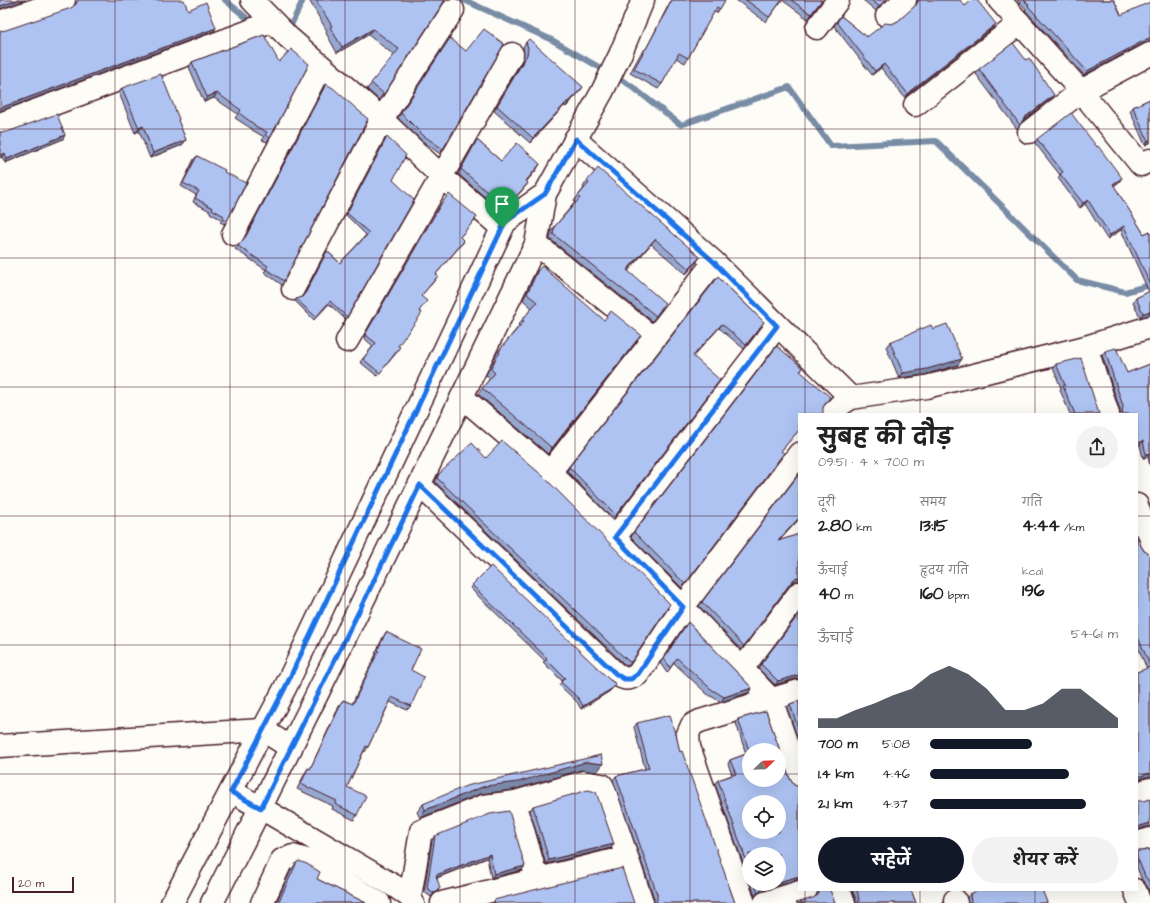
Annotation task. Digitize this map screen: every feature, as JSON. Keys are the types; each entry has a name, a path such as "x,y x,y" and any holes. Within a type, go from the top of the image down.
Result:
{"street":[{"path":"0,22 64,0"},
{"path":"252,0 270,28 322,66 382,119 441,176 502,228"},
{"path":"817,28 838,0"},
{"path":"887,16 905,0"},
{"path":"999,0 1081,91 1147,169"},
{"path":"212,903 291,748 536,244 545,194 602,92 620,55 641,1"},
{"path":"293,289 382,119 453,10"},
{"path":"915,105 1020,23"},
{"path":"0,124 270,28"},
{"path":"347,341 512,54"},
{"path":"1029,132 1081,91 1150,54"},
{"path":"233,234 322,66"},
{"path":"576,139 714,262 851,398"},
{"path":"172,903 285,688 505,222 545,194"},
{"path":"536,244 654,339"},
{"path":"550,472 714,262"},
{"path":"615,537 777,326"},
{"path":"833,413 840,405 851,398 926,387 1086,347 1150,327"},
{"path":"1086,347 1108,413"},
{"path":"462,396 550,472 615,537 771,699 798,776"},
{"path":"420,485 616,674 624,679 631,679 638,674 683,607 798,455"},
{"path":"1138,508 1150,546"},
{"path":"742,669 798,594"},
{"path":"744,903 689,747 688,734 692,725 700,721 798,691"},
{"path":"0,746 263,730 291,748"},
{"path":"411,900 421,831 484,806 515,802 584,782 602,785 642,902"},
{"path":"1138,793 1150,789"},
{"path":"231,792 396,887 411,900"},
{"path":"515,802 537,879"},
{"path":"1138,843 1150,839"},
{"path":"262,903 282,860 293,856 307,860 379,903"},
{"path":"442,903 627,857"},
{"path":"765,903 803,891"},
{"path":"839,891 844,903"},
{"path":"1135,891 1140,903"}],"building":[{"path":"0,0 18,0 0,6"},
{"path":"78,0 184,0 188,10 206,2 216,28 0,108 0,31 71,8"},
{"path":"316,0 445,0 384,94 371,83 399,49 373,29 342,47 330,27 332,26"},
{"path":"672,0 725,0 720,9 717,7 688,58 679,53 662,84 634,69"},
{"path":"746,0 782,0 769,17"},
{"path":"791,0 822,0 811,14"},
{"path":"871,0 886,0 879,6"},
{"path":"919,0 960,0 965,6 972,0 977,0 996,24 908,94 884,64 875,71 837,22 841,16 867,37 885,23 892,24 898,21 916,5"},
{"path":"1024,0 1114,0 1121,15 1150,2 1150,38 1087,71"},
{"path":"484,29 504,44 443,149 424,136 401,113 450,38 466,51"},
{"path":"264,35 279,62 291,49 309,64 270,138 265,135 267,132 255,126 239,113 241,110 217,93 207,97 192,62"},
{"path":"529,39 583,87 533,138 497,106 527,55 528,48 526,42"},
{"path":"1013,43 1026,60 1029,58 1054,95 1024,118 1020,125 979,69"},
{"path":"161,74 186,140 153,153 143,126 139,128 122,88"},
{"path":"326,84 333,88 368,119 284,281 266,269 268,266 238,246 246,236"},
{"path":"1150,99 1150,140 1148,141 1133,107"},
{"path":"1071,113 1122,178 1113,184 1144,234 1150,231 1150,284 1124,226 1110,235 1088,200 1083,203 1060,174 1063,172 1037,139"},
{"path":"57,114 65,135 7,159 5,153 0,155 0,132 7,132"},
{"path":"387,137 406,155 393,180 414,200 347,317 330,301 316,317 296,299 302,297 306,292 327,251 340,263 369,233 347,213"},
{"path":"477,140 501,161 517,143 540,164 526,181 528,183 515,198 503,206 461,169"},
{"path":"197,156 225,170 224,172 246,183 227,221 223,219 224,216 212,209 213,208 195,198 199,191 183,183"},
{"path":"598,168 700,257 689,269 655,239 627,270 665,303 656,316 553,234 555,226 580,198 578,196 589,183 587,181"},
{"path":"449,194 477,217 460,237 464,241 436,274 438,276 421,296 427,301 419,311 422,313 398,346 400,347 380,373 363,359 376,343 367,336 366,333 441,204"},
{"path":"542,266 604,320 611,311 641,335 552,448 482,388 495,373 491,369 500,353 501,348 524,321 522,320 537,302 527,294 538,270"},
{"path":"718,277 764,322 746,345 722,324 693,356 720,380 616,515 569,467"},
{"path":"1150,291 1150,312 1143,313 1136,298"},
{"path":"947,324 962,359 927,369 903,373 890,342 931,325 933,329"},
{"path":"777,346 803,368 800,371 830,397 823,407 823,413 798,413 798,431 781,451 784,453 685,584 634,532"},
{"path":"1116,348 1127,373 1150,364 1150,453 1146,454 1143,441 1138,443 1138,413 1122,413 1123,406 1105,351"},
{"path":"1081,358 1099,413 1075,413 1063,386 1065,385 1056,364"},
{"path":"502,441 544,477 670,604 632,661 630,662 627,660 437,478 439,474 472,443 486,458"},
{"path":"798,475 798,519 778,541 798,534 798,577 792,581 744,646 702,602"},
{"path":"1138,537 1141,546 1144,551 1148,553 1150,559 1150,665 1138,637"},
{"path":"491,566 610,680 616,684 613,688 583,706 579,699 561,682 565,678 546,659 547,658 472,585"},
{"path":"798,615 798,675 778,681 761,664"},
{"path":"688,622 752,688 724,697 711,689 677,658 670,668 664,658"},
{"path":"386,632 421,649 411,670 424,677 411,706 392,697 368,747 366,746 347,787 366,796 357,815 335,804 337,801 301,784 308,768 310,769 343,700 353,704"},
{"path":"1150,667 1150,773 1138,777 1138,672"},
{"path":"798,701 798,727 790,704"},
{"path":"766,711 777,743 747,743 738,719"},
{"path":"670,715 680,752 682,751 735,903 656,903 657,894 616,776 649,768 637,723"},
{"path":"601,755 603,764 586,762 518,782 485,786 425,810 423,804 466,786"},
{"path":"742,756 742,787 786,787 786,768 790,779 794,785 798,787 798,876 786,880 786,847 742,848 718,780 736,774 730,760"},
{"path":"588,790 596,792 614,844 549,860 533,806"},
{"path":"1150,799 1150,823 1138,827 1138,801"},
{"path":"509,811 525,866 494,874 490,854 436,875 440,888 434,893 427,888 435,836 490,814"},
{"path":"1150,849 1150,883 1145,876 1138,859 1138,851"},
{"path":"299,861 320,872 317,879 366,903 277,903 297,862"},
{"path":"622,868 634,903 495,903 494,900"},
{"path":"820,891 830,891 835,903 796,903 813,898 818,895"},
{"path":"857,891 911,891 916,903 858,903"},
{"path":"977,891 1042,891 1047,902 971,903 970,894"}],"waterway":[{"path":"225,0 254,24"},
{"path":"285,29 291,25 303,0"},
{"path":"464,0 552,40 630,85 681,125 789,87 831,146 936,141 1077,280 1125,292 1150,285"}],"route":[{"path":"576,139 714,262 777,326 615,537 683,607 638,674 631,679 624,679 616,674 420,485 261,808 231,792 285,688 502,228 505,222 545,194 576,139"}]}
